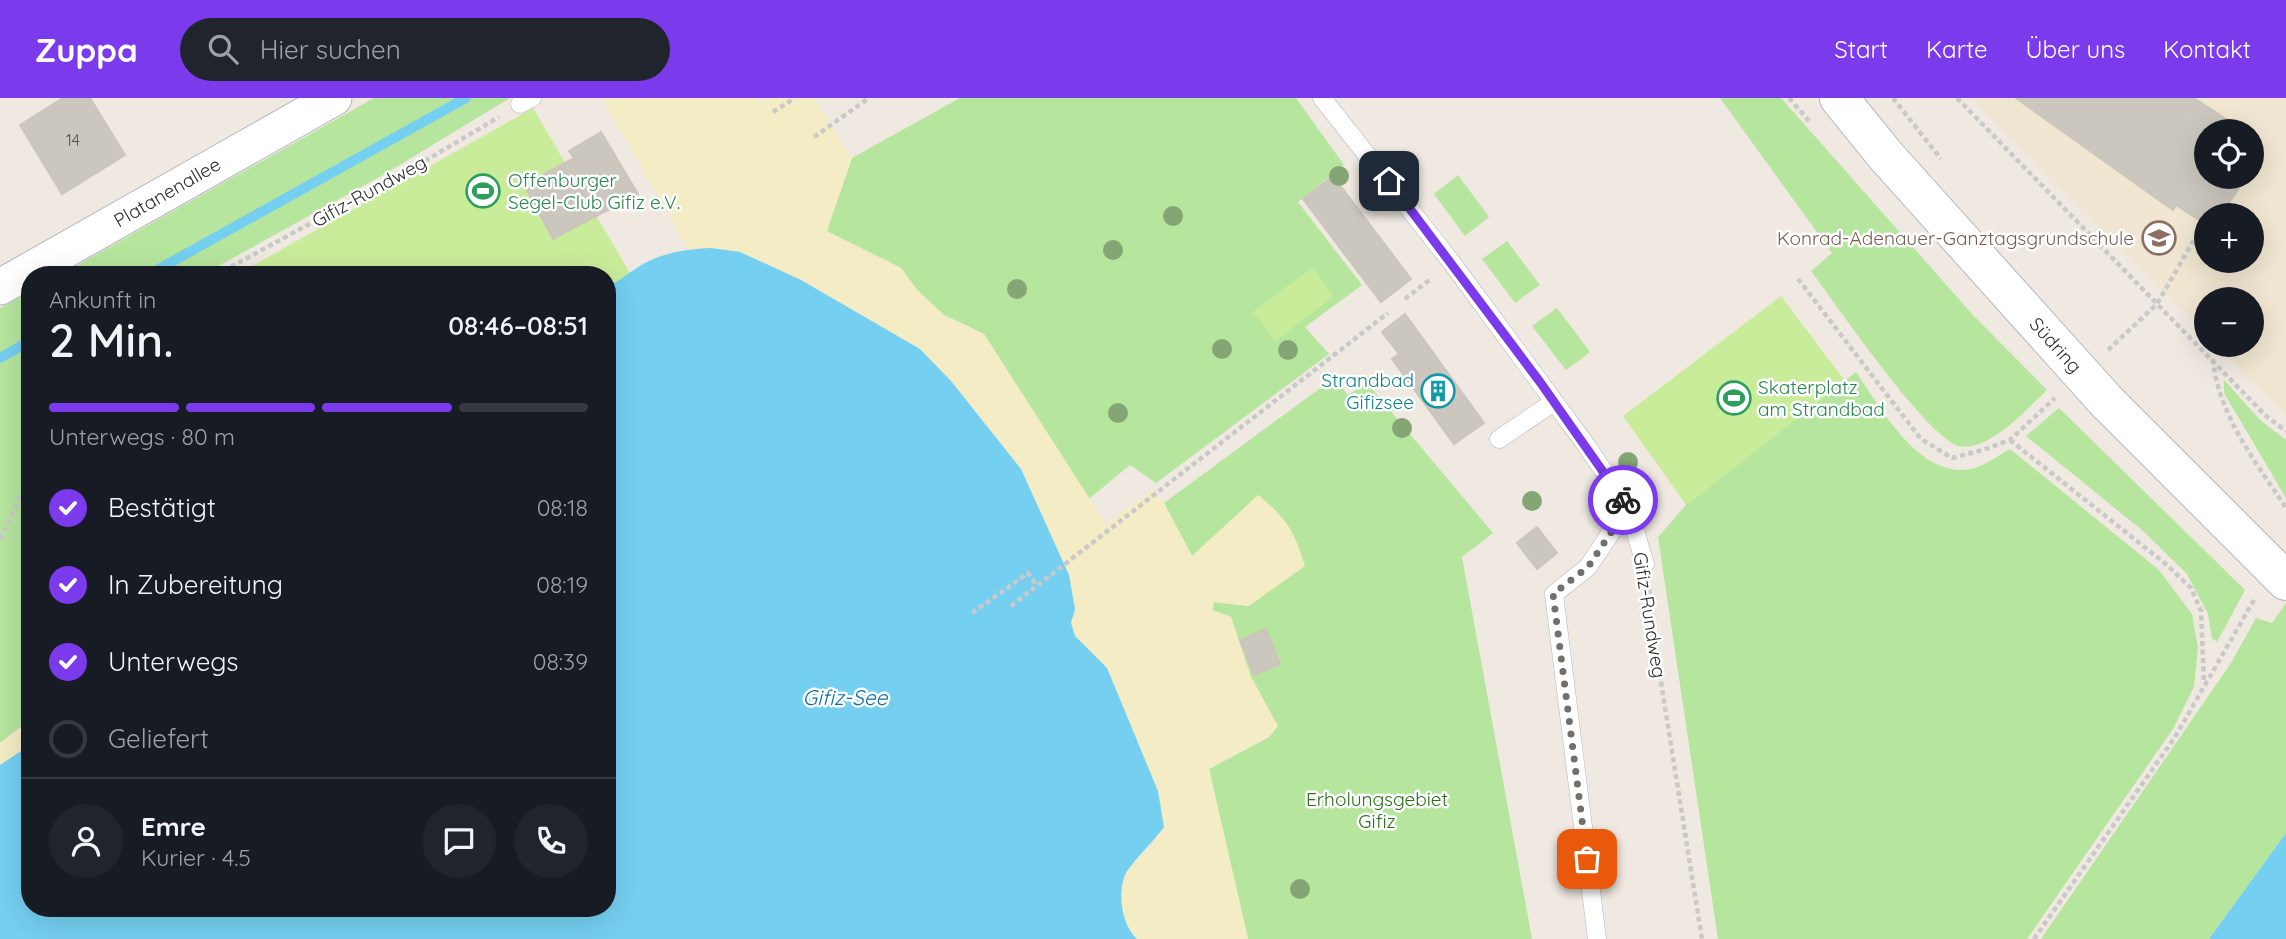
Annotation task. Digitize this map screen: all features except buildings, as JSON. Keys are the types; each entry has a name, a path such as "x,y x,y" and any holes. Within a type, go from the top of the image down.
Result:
{"street":[{"name":"Platanenallee","path":"37,266 334,98"},
{"name":"Südring","path":"1839,98 1886,156 2273,586"},
{"name":"Platanenallee","path":"0,287 21,275"}],"lane":[{"name":"Gifiz-Rundweg","path":"1322,98 1452,263 1628,507 1645,564"},
{"path":"1499,439 1554,402"},
{"path":"1597,939 1553,594 1588,567 1628,507"}],"path":[{"path":"773,112 795,98"},
{"path":"814,137 869,98"},
{"path":"1957,98 2213,358 2266,416 2286,431"},
{"name":"Gifiz-Rundweg","path":"232,266 430,158 526,101"},
{"path":"2157,304 2194,240"},
{"path":"1405,299 1452,263"},
{"path":"1798,279 1922,439 1952,457 2010,440 2167,565 2191,588 2201,611 2204,685"},
{"path":"1010,606 1388,313"},
{"path":"2213,358 2215,385 2242,441 2286,508"},
{"path":"0,539 21,496"},
{"name":"Gifiz-Rundweg","path":"1645,564 1702,939"},
{"path":"972,613 1028,573 1037,586"},
{"path":"2034,939 2175,737 2204,685 2273,586"}],"shaded area":[{"name":"Konrad-Adenauer-Ganztagsgrundschule","path":"1971,98 2286,98 2286,415 2228,357 2264,357 2264,287 2194,287 2194,322"}],"green space":[{"path":"374,98 510,98 383,175 218,266 76,266"},
{"path":"960,98 1296,98 1344,165 1298,202 1362,285 1305,327 1329,354 1156,483 1130,465 1089,499 984,334 944,315 918,291 901,268 826,231 852,158"},
{"path":"1720,98 1781,98 1973,315 2047,390 2007,427 1982,443 1959,446 1944,437 1904,395 1811,271 1832,253"},
{"name":"Offenburger Segel-Club Gifiz e.V.","path":"533,108 631,275 616,282 616,266 252,266"},
{"path":"1458,175 1489,217 1465,236 1434,194"},
{"path":"1507,241 1540,285 1515,303 1482,259"},
{"path":"1312,268 1334,296 1275,341 1253,312"},
{"name":"Skaterplatz am Strandbad","path":"1781,296 1845,381 1686,505 1623,416"},
{"path":"21,297 21,727 0,743 0,308"},
{"path":"1557,308 1590,352 1566,370 1532,326"},
{"path":"1856,372 1903,438 1918,452 1935,463 1952,469 1971,469 2010,449 2159,570 2192,614 2198,648 2194,687 2173,729 2027,939 1718,939 1658,537 1686,505"},
{"name":"Erholungsgebiet Gifiz","path":"1334,378 1348,395 1367,383 1493,533 1462,557 1532,939 1248,939 1209,769 1269,737 1277,726 1251,677 1231,617 1212,610 1214,602 1249,606 1192,556 1164,503"},
{"path":"2224,380 2260,420 2286,440 2286,498 2224,393"},
{"path":"2059,408 2245,590 2217,642 2212,638 2208,614 2187,574 2143,531 2026,436"},
{"path":"2286,603 2286,833 2209,939 2041,939 2231,663 2256,618 2272,623"}],"sand":[{"path":"602,98 758,98 761,103 772,98 814,98 852,158 827,231 901,268 918,291 944,315 984,334 1106,524 1153,489 1164,503 1192,556 1258,495 1283,519 1293,534 1305,566 1249,606 1214,602 1212,610 1231,617 1251,677 1278,726 1269,737 1209,769 1248,939 1137,939 1128,926 1121,900 1125,876 1151,846 1131,730 1107,668 1075,636 1071,623 1075,609 1069,575 1021,469 951,381 920,349 801,280 740,252 688,249"},
{"path":"21,727 21,751 0,765 0,743"}],"water":[{"name":"Gifiz-See","path":"711,248 740,252 801,280 920,349 951,381 1021,469 1069,575 1075,609 1071,623 1075,636 1107,668 1158,791 1164,827 1128,870 1121,891 1125,918 1137,939 0,939 0,765 21,751 21,917 616,917 616,281 645,263 686,250"},
{"path":"2286,833 2286,939 2209,939"}],"waterway":[{"path":"164,266 466,98"},
{"path":"0,358 21,346"}],"way so far":[{"path":"1587,859 1553,594 1588,567 1628,507 1623,500"}],"place":[{"name":"Offenburger Segel-Club Gifiz e.V.","path":"483,191"},
{"name":"Konrad-Adenauer-Ganztagsgrundschule","path":"2159,238"},
{"name":"Strandbad Gifizsee","path":"1438,391"},
{"name":"Skaterplatz am Strandbad","path":"1734,398"}],"route":[{"path":"1389,181 1540,382 1623,500"}]}
